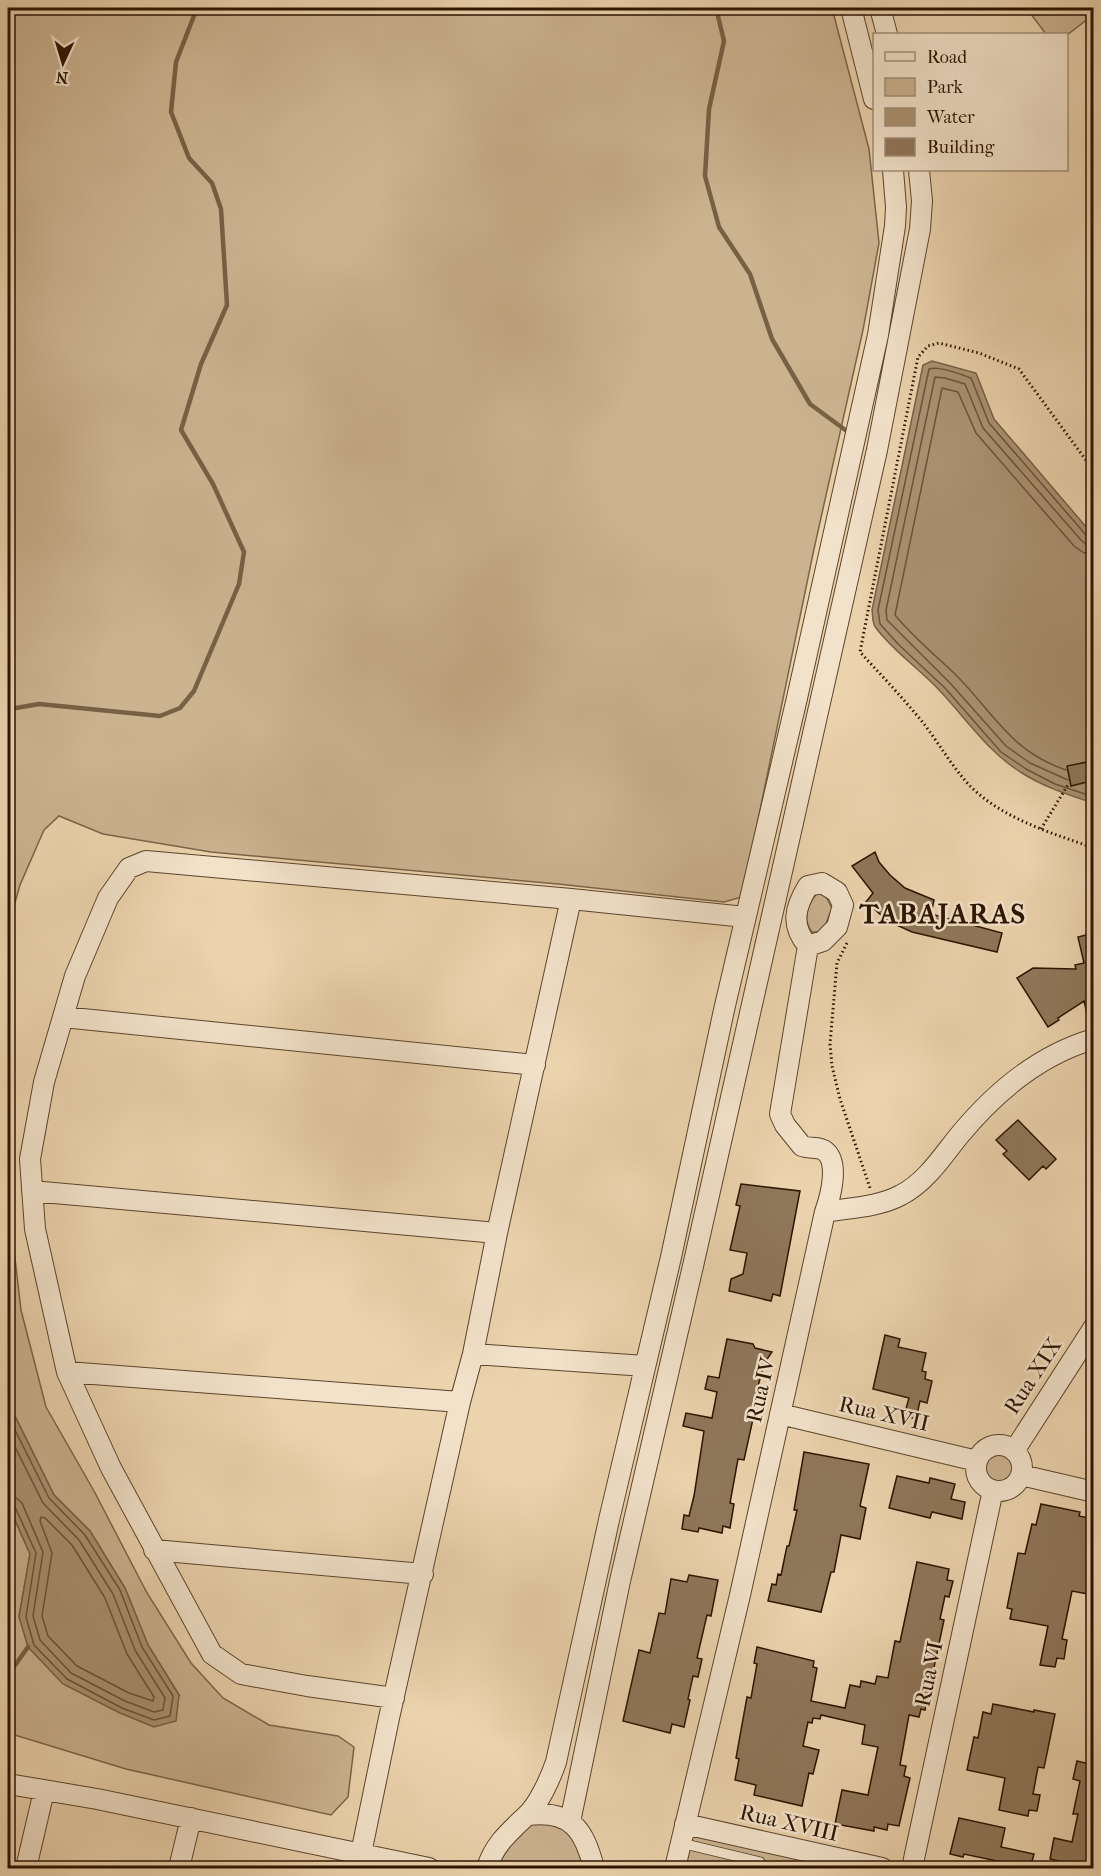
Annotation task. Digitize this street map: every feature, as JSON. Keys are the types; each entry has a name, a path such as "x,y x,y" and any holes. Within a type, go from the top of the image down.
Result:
{"street":[{"path":"851,8 873,95"},
{"path":"880,8 887,33"},
{"path":"487,1869 496,1846 506,1833 528,1815 544,1789 556,1762 756,867 878,335 890,268 896,207 892,171"},
{"path":"570,1822 620,1581 877,450 912,272 922,201 919,171"},
{"path":"890,268 912,272"},
{"path":"394,1698 241,1674 212,1654 111,1468 67,1372 35,1229 30,1159 44,1082 75,976 108,898 129,868 146,861 571,899 743,926 766,941"},
{"path":"756,867 781,872"},
{"path":"359,1861 460,1402 473,1354 497,1233 571,899"},
{"name":"Rua IV","path":"675,1869 833,1185 828,1154 822,1149 802,1146 785,1125 780,1114 808,946"},
{"path":"63,1017 535,1065"},
{"path":"825,1212 875,1203 902,1195 923,1178 996,1095 1018,1077 1068,1049 1094,1039"},
{"path":"32,1191 497,1233"},
{"name":"Rua XIX","path":"1014,1451 1094,1328"},
{"path":"473,1354 645,1366"},
{"path":"67,1372 460,1402"},
{"name":"Rua XVII","path":"780,1414 977,1461"},
{"path":"1000,1445 1014,1451 1021,1462 1021,1475 1018,1481 1007,1490 993,1490 980,1482 976,1468 977,1461 986,1449 1000,1445"},
{"path":"1021,1475 1094,1492"},
{"name":"Rua VI","path":"912,1869 993,1490"},
{"path":"154,1550 423,1574"},
{"path":"8,1784 191,1818 359,1861 429,1869"},
{"path":"26,1869 44,1791"},
{"path":"528,1815 551,1815 570,1822 585,1837 594,1869"},
{"path":"179,1869 191,1818"},
{"name":"Rua XVIII","path":"683,1833 882,1869"}],"lane":[{"path":"683,1833 760,1862 758,1869"}],"path":[{"path":"1094,471 1019,369 979,353 939,343 928,346 918,357 860,652 908,704 972,788 1007,813 1041,829 1094,848"},
{"path":"1041,829 1069,783"},
{"path":"849,939 837,963 830,1044 832,1066 840,1100 875,1203"}],"green space":[{"path":"8,8 832,8 869,149 879,243 863,330 814,549 742,897 724,902 558,884 211,852 103,834 59,816 44,830 20,885 8,927"},
{"path":"1093,8 1093,15 1068,34 1045,33 1027,9"},
{"path":"818,892 825,895 832,908 825,926 818,932 812,932 806,916 811,901"},
{"path":"8,1198 21,1310 46,1407 94,1491 147,1593 191,1663 223,1698 269,1725 338,1736 354,1747 348,1797 331,1815 126,1769 8,1733 8,1504 30,1554 19,1617 179,1695 148,1645 125,1588 90,1531 54,1495 8,1402"},
{"path":"999,1449 1013,1454 1018,1468 1013,1482 999,1487 985,1482 980,1468 985,1454"},
{"path":"531,1823 555,1825 568,1832 577,1846 585,1868 495,1868 503,1851"},
{"path":"695,1835 855,1868 685,1868 691,1838"}],"water":[{"path":"932,361 976,373 994,419 1093,535 1093,803 1048,787 1010,765 979,736 933,684 891,645 874,624 872,610 923,365"},
{"path":"8,1402 54,1495 90,1531 125,1588 148,1645 179,1695 176,1721 154,1727 120,1713 63,1684 28,1647 19,1617 30,1554 8,1504"}],"building":[{"path":"1087,762 1091,781 1071,786 1067,766"},
{"path":"875,852 879,862 905,888 934,900 931,914 1002,933 997,952 912,932 888,921 866,902 873,893 852,866"},
{"path":"1094,933 1094,1021 1089,1022 1084,1001 1048,1027 1017,978 1033,968 1076,969 1075,965 1084,963 1078,937"},
{"path":"1018,1120 1056,1159 1046,1169 1043,1166 1029,1180 1003,1154 1007,1151 996,1140"},
{"path":"741,1184 800,1191 780,1296 773,1294 771,1301 729,1291 731,1279 743,1274 747,1253 730,1250 740,1206 736,1205"},
{"path":"885,1335 900,1339 898,1347 926,1353 922,1371 926,1372 925,1379 932,1381 927,1403 920,1401 916,1419 904,1416 909,1398 873,1389"},
{"path":"727,1339 753,1344 755,1348 772,1352 765,1362 758,1386 760,1387 744,1460 738,1459 730,1503 734,1504 730,1528 723,1526 722,1533 699,1528 698,1532 682,1529 684,1515 689,1516 694,1496 704,1431 683,1426 686,1413 712,1418 717,1392 705,1389 708,1376 719,1378"},
{"path":"804,1452 869,1464 860,1506 866,1508 860,1539 841,1535 834,1572 831,1572 821,1612 768,1601 772,1584 776,1585 778,1574 781,1575 787,1546 789,1546 797,1510 794,1510"},
{"path":"897,1476 929,1483 930,1478 955,1484 951,1499 965,1502 962,1519 932,1512 930,1518 889,1508"},
{"path":"1041,1504 1080,1512 1079,1516 1094,1519 1094,1546 1091,1559 1094,1559 1094,1595 1072,1591 1062,1639 1067,1640 1064,1659 1057,1658 1055,1667 1040,1665 1048,1626 1010,1619 1012,1609 1007,1608 1018,1553 1025,1554 1032,1524 1036,1525"},
{"path":"917,1562 949,1569 947,1580 953,1581 949,1597 945,1596 940,1619 944,1620 925,1710 921,1709 919,1717 909,1715 900,1765 906,1766 904,1776 910,1778 899,1826 888,1824 887,1830 874,1827 874,1831 835,1824 842,1790 868,1795 878,1747 862,1744 865,1725 821,1715 820,1719 813,1718 812,1723 808,1722 803,1746 819,1750 813,1774 809,1773 802,1806 754,1795 756,1785 735,1780 739,1759 736,1758 747,1697 751,1698 757,1664 754,1663 757,1647 814,1661 813,1667 817,1668 811,1701 845,1708 850,1685 860,1687 861,1681 875,1684 877,1676 888,1678 895,1641 900,1642"},
{"path":"689,1575 718,1580 711,1616 707,1615 697,1658 702,1659 698,1677 693,1676 684,1727 672,1724 670,1733 623,1721 639,1650 650,1653 659,1613 665,1614 671,1579 687,1582"},
{"path":"993,1704 1055,1714 1044,1768 1038,1767 1033,1794 1040,1795 1037,1811 1029,1810 1028,1816 999,1810 1005,1778 967,1770 974,1737 978,1738 983,1712 991,1714"},
{"path":"1077,1761 1094,1765 1094,1869 1050,1859 1054,1838 1072,1842 1078,1814 1073,1814 1080,1781 1073,1779"},
{"path":"959,1818 1005,1828 1001,1847 1034,1854 1030,1869 964,1854 963,1857 950,1854"}],"waterway":[{"path":"8,716 10,709 39,704 160,716 180,708 194,691 239,584 244,552 213,484 181,430 201,364 227,305 221,209 212,183 189,158 171,112 176,62 197,8"},
{"path":"716,8 724,41 709,109 705,176 719,227 750,274 772,339 810,404 848,432"},
{"path":"8,1675 28,1647"}],"district":[{"name":"TABAJARAS","path":"943,913"}]}
